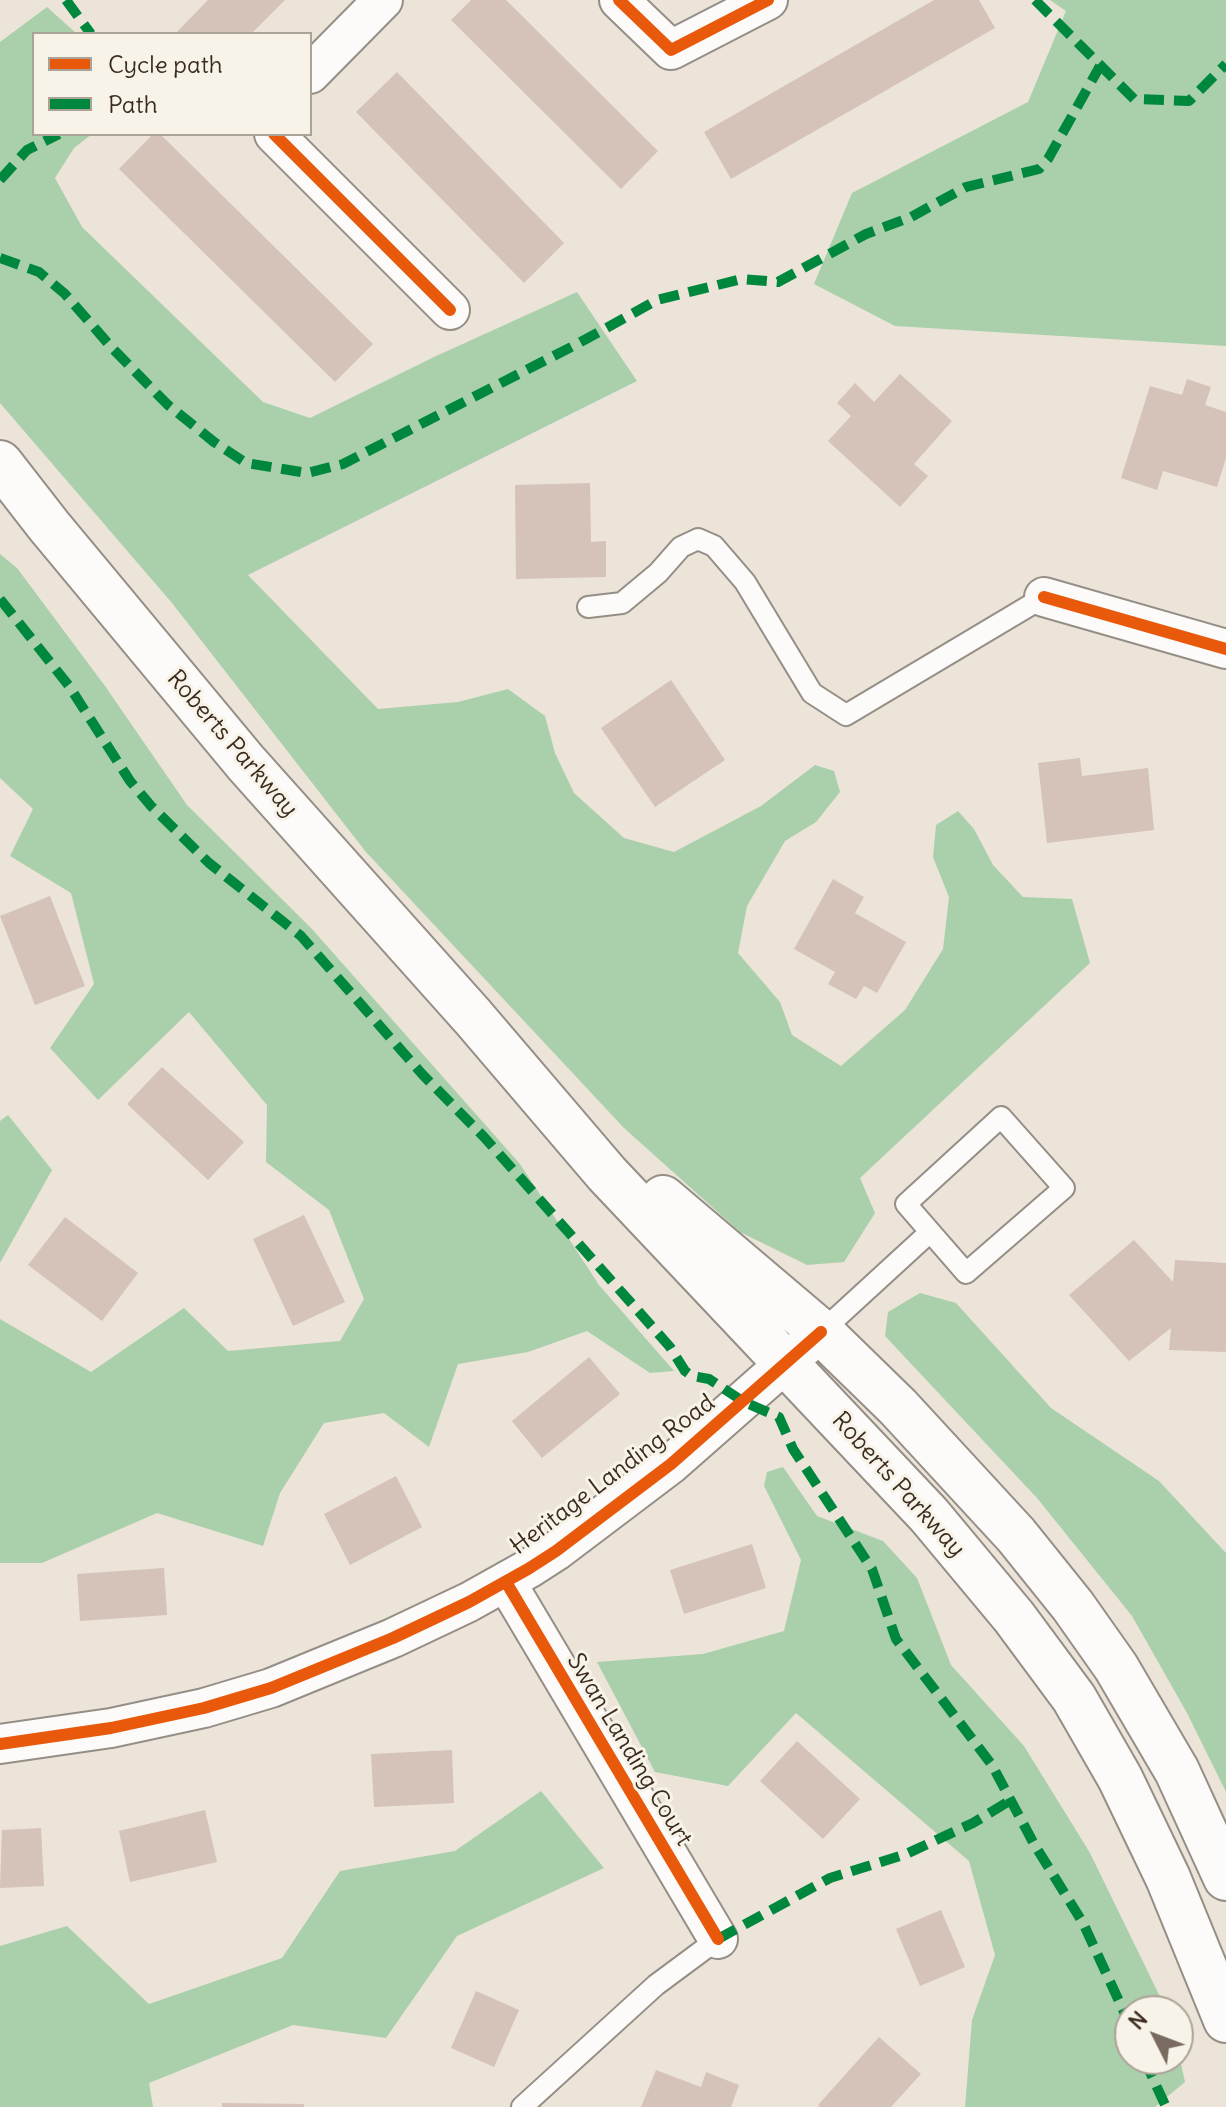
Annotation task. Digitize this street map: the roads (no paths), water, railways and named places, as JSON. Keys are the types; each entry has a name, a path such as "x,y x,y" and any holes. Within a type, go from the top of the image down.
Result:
{"main road":[{"name":"Roberts Parkway","path":"0,463 246,763 473,1017 607,1174 929,1515 1014,1617 1074,1698 1120,1778 1168,1878 1226,2020"},
{"name":"Roberts Parkway","path":"473,1017 638,1176 821,1332 898,1407 1016,1535 1073,1606 1116,1667 1177,1771 1226,1878"}],"street":[{"path":"312,72 383,0"},
{"path":"619,0 671,50 768,0"},
{"path":"276,136 450,310"},
{"path":"1044,597 1226,649"},
{"name":"Heritage Landing Road","path":"0,1744 111,1728 204,1708 271,1688 393,1638 506,1582 556,1551 671,1464 821,1332"},
{"name":"Swan Landing Court","path":"506,1582 718,1939"}],"lane":[{"path":"588,607 622,603 658,573 681,547 698,539 714,546 745,582 812,693 846,715 1044,597"},
{"path":"1001,1117 1064,1188 966,1273 929,1233 906,1204 1001,1117"},
{"path":"821,1332 929,1233"},
{"path":"522,2107 656,1985 718,1939"}]}
